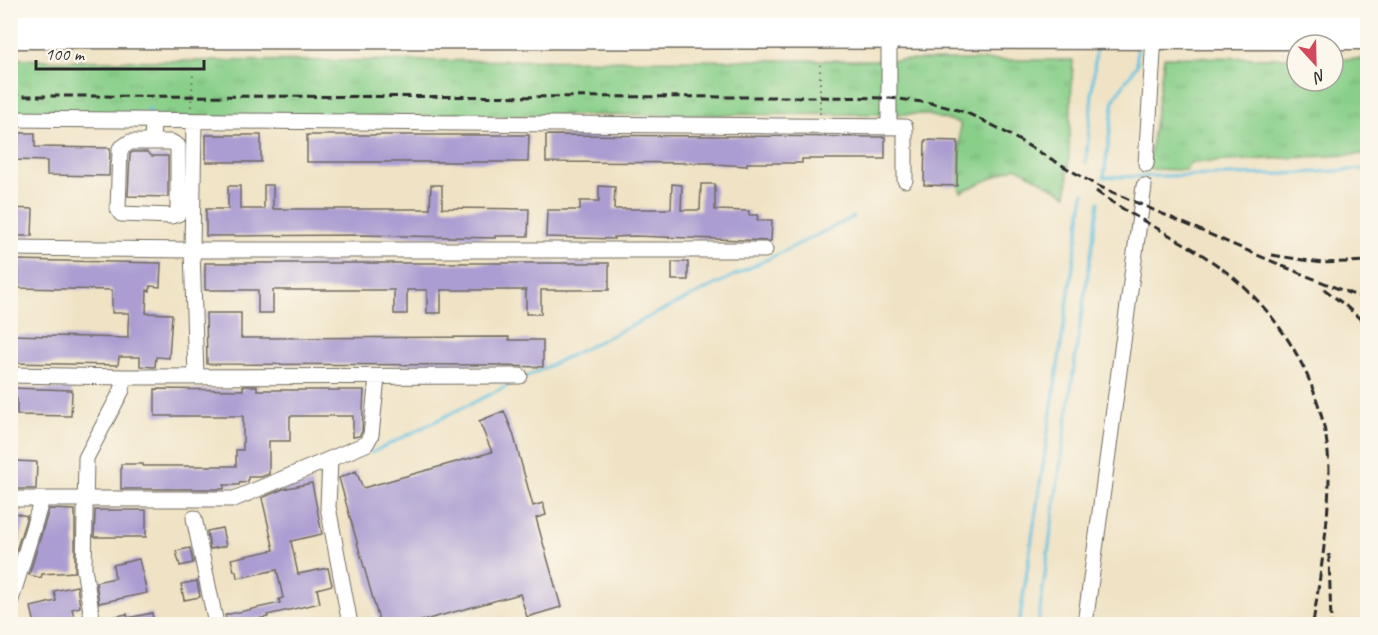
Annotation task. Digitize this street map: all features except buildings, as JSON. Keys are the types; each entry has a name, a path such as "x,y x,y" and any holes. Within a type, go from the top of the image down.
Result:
{"highway":[{"path":"10,17 889,38 1091,22"},
{"path":"1149,25 1368,18"},
{"path":"10,37 199,22 1091,22 1368,38"}],"street":[{"path":"1146,164 1149,25"},
{"path":"889,38 890,126"},
{"path":"10,119 905,127 905,180"},
{"path":"152,142 153,121"},
{"path":"192,122 192,250 196,377"},
{"path":"130,142 152,142 171,142 178,146 178,214 172,216 121,214 118,209 120,149 130,142"},
{"path":"1085,624 1144,186"},
{"path":"10,248 765,250"},
{"path":"10,375 124,378 520,376"},
{"path":"93,624 84,568 87,458 122,390 124,378"},
{"path":"10,498 234,499 366,444 370,435 377,378"},
{"path":"330,459 328,507 350,624"},
{"path":"10,603 42,499"},
{"path":"194,518 216,624"}],"path":[{"path":"820,64 820,126"},
{"path":"192,122 193,73"}],"green space":[{"path":"1164,57 1285,58 1285,93 1345,93 1345,59 1367,59 1367,154 1190,163 1186,170 1148,169"},
{"path":"10,58 57,61 1073,60 1067,195 1016,167 961,192 959,187 960,123 923,114 194,117 11,115"}],"waterway":[{"path":"1086,162 1096,48"},
{"path":"1137,48 1137,65 1114,99 1104,177 1285,174 1368,169"},
{"path":"149,108 149,114"},
{"path":"1019,624 1084,193"},
{"path":"1038,624 1099,202"},
{"path":"524,378 854,217"},
{"path":"371,453 515,382"}],"railway":[{"path":"10,96 820,97 890,98 931,103 965,112 996,127 1096,185 1285,267 1368,299"},
{"path":"1096,191 1202,255 1241,284 1262,306 1298,356 1321,413 1327,443 1329,474 1326,531 1313,624"},
{"path":"1272,255 1322,263 1368,261"},
{"path":"1324,289 1368,326"},
{"path":"1329,554 1331,624"}]}
